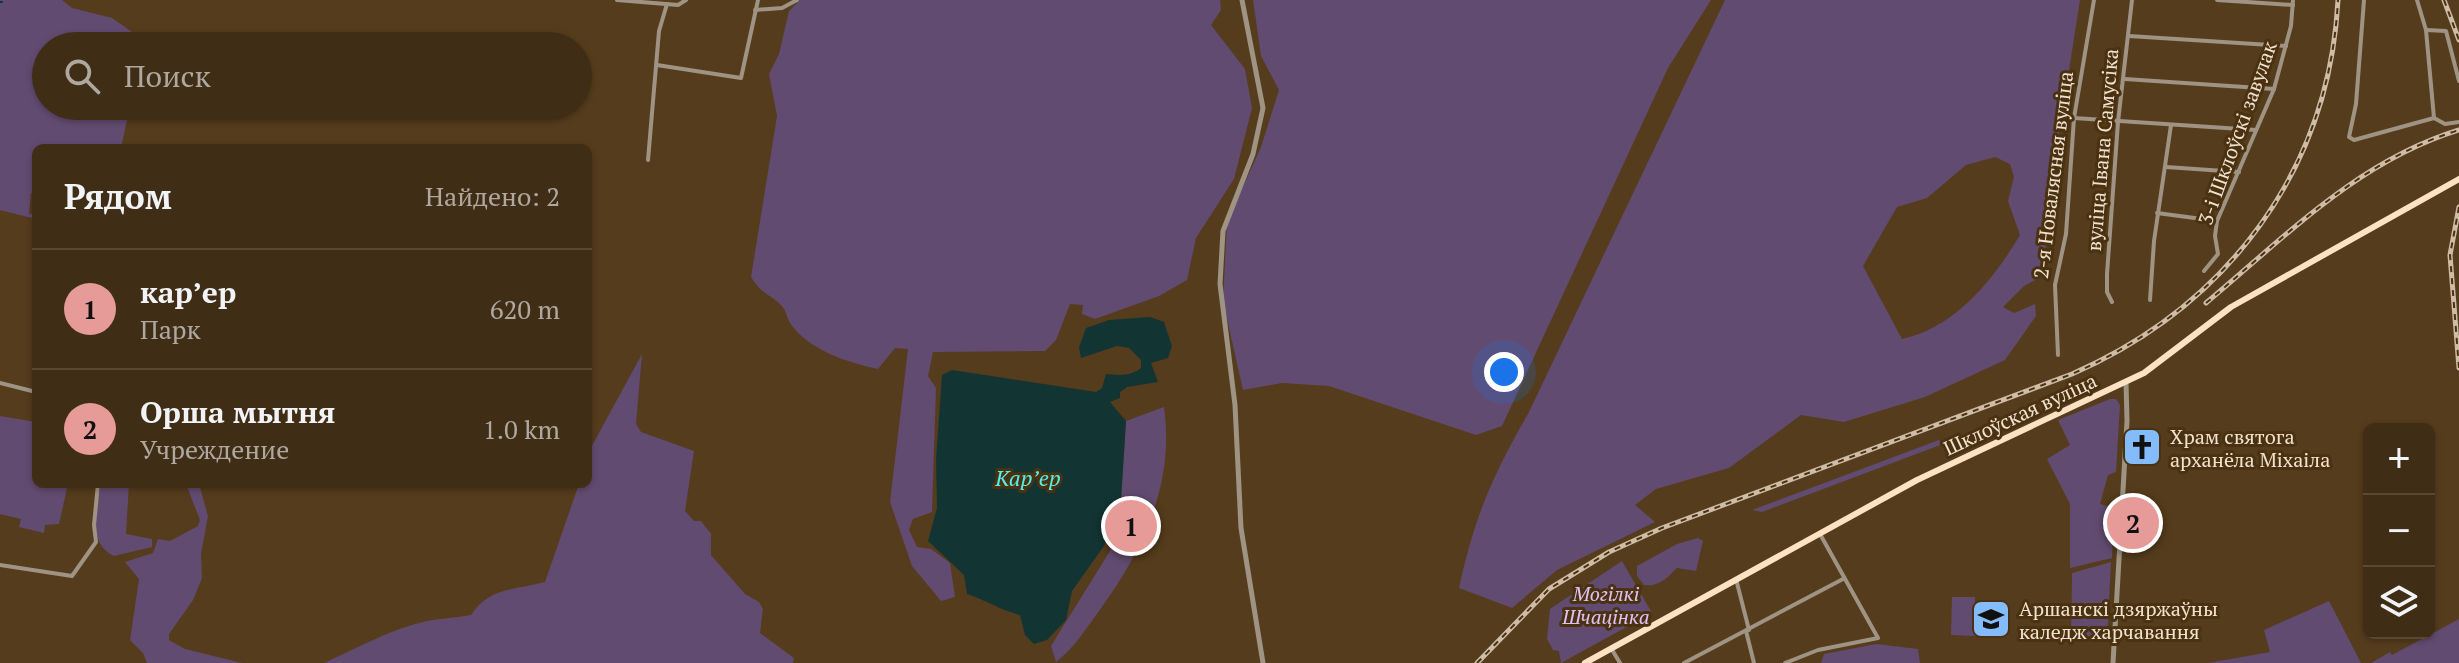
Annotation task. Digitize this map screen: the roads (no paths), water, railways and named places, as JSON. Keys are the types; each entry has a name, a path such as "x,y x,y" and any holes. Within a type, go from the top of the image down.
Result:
{"main road":[{"name":"Шклоўская вуліца","path":"1585,663 1930,474 2126,382 2165,360 2231,307 2459,179"}],"street":[{"path":"617,0 667,4 684,4 686,0"},
{"path":"657,65 741,78 758,0"},
{"path":"755,10 782,8 797,0"},
{"path":"1242,0 1263,108 1259,135 1223,231 1220,284 1235,405 1241,528 1263,663"},
{"name":"2-я Новалясная вуліца","path":"2058,355 2055,285 2066,234 2074,118 2094,0"},
{"name":"вуліца Івана Самусіка","path":"2112,302 2107,292 2107,274 2118,122 2132,0"},
{"path":"2217,0 2293,3"},
{"path":"2364,0 2358,91 2349,137 2354,140 2371,137 2434,118 2445,124 2459,122"},
{"path":"2417,0 2426,30 2434,118"},
{"name":"3-і Шклоўскі завулак","path":"2204,271 2218,254 2215,236 2217,221 2274,89 2286,46 2293,3"},
{"path":"648,160 659,31 667,4"},
{"path":"2426,30 2446,31 2459,81"},
{"path":"2129,36 2286,46"},
{"path":"2125,79 2274,89"},
{"path":"2074,118 2257,130"},
{"path":"2150,300 2157,213 2171,125"},
{"path":"2166,167 2239,172"},
{"path":"2157,213 2217,221"},
{"path":"2113,663 2127,421 2126,382"},
{"path":"0,383 32,391"},
{"path":"0,565 72,576 96,542 94,525 98,488"},
{"path":"1785,663 1818,650 1878,638 1820,534"},
{"path":"1736,579 1754,663"},
{"path":"1684,663 1843,579"},
{"path":"1611,648 1620,663"}],"water":[{"name":"Карʼер","path":"1150,317 1164,322 1172,346 1168,358 1151,363 1158,382 1127,387 1120,392 1120,398 1110,402 1126,421 1121,500 1104,546 1072,591 1066,620 1047,640 1034,644 1025,635 1020,615 967,594 964,575 928,541 937,508 936,460 942,375 952,370 1096,392 1102,388 1106,374 1132,373 1141,368 1141,360 1129,348 1117,346 1081,358 1079,347 1086,328 1109,320"}],"railway":[{"path":"1477,663 1549,589 1609,552 1662,528 2072,374 2128,345 2178,311 2222,271 2260,226 2291,176 2314,121 2330,62 2338,0"},
{"path":"2444,0 2459,40"},
{"path":"2206,303 2294,227 2355,181 2422,144 2459,130"},
{"path":"2459,207 2450,255 2459,368"}],"place":[{"name":"Храм святога арханёла Міхаіла","path":"2142,447"},
{"name":"Орша мытня","path":"2133,523"},
{"name":"карʼер","path":"1131,526"},
{"name":"Аршанскі дзяржаўны каледж харчавання","path":"1991,619"}],"park label":[{"name":"Могілкі Шчацінка","path":"1606,604"}]}
